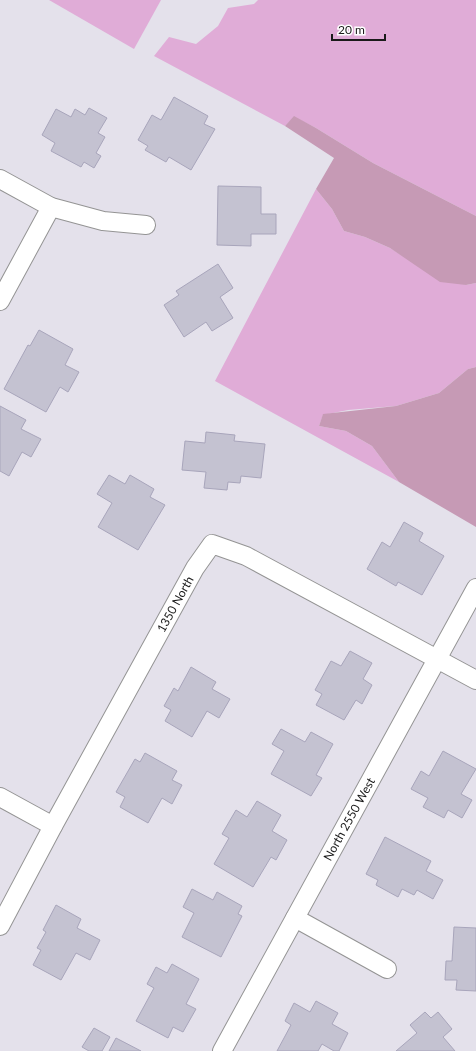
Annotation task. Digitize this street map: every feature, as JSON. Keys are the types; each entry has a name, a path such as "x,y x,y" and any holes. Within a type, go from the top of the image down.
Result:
{"street":[{"path":"0,179 51,207 103,221 146,225"},
{"path":"0,301 51,207"},
{"name":"1350 North","path":"0,926 53,826 195,568 212,544 246,556 476,680"},
{"name":"North 2550 West","path":"222,1051 476,588"},
{"path":"0,798 53,826"},
{"path":"295,918 386,969"}],"shaded area":[{"path":"49,0 161,0 134,49"},
{"path":"258,0 476,0 476,216 373,163 316,128 294,117 285,126 154,56 169,37 196,44 218,26 228,8 254,4"},
{"path":"294,116 373,163 476,216 476,283 466,285 440,282 390,248 365,237 344,231 332,209 316,189 334,158 285,126"},
{"path":"316,189 332,209 344,231 365,237 390,248 409,260 466,285 476,283 476,367 468,369 439,393 396,406 348,410 323,415 319,426 346,431 372,446 399,482 215,381"},
{"path":"476,367 476,527 399,482 372,446 346,431 319,426 323,414 396,406 439,393 468,369"}],"building":[{"path":"174,97 208,116 204,124 215,129 191,170 169,157 166,162 145,150 148,146 138,140 152,115 161,120"},
{"path":"89,108 107,118 98,133 105,137 96,153 101,156 94,168 84,162 81,167 51,151 55,143 42,135 56,109 71,117 75,109 85,115"},
{"path":"218,186 261,187 261,214 276,214 276,234 251,234 251,246 217,245"},
{"path":"218,264 233,288 220,297 233,318 212,331 206,322 184,337 164,305 179,295 176,291"},
{"path":"39,330 73,349 65,365 79,372 68,392 60,387 46,412 4,389 28,345 30,346"},
{"path":"0,406 26,420 21,429 41,439 31,457 22,452 9,476 0,471"},
{"path":"206,432 235,435 234,441 265,444 261,478 241,476 240,483 228,482 227,490 204,488 206,472 182,470 185,441 205,443"},
{"path":"109,475 125,484 130,475 154,489 150,497 165,505 138,550 98,527 112,503 97,494"},
{"path":"404,522 423,533 419,541 444,556 422,595 398,582 396,586 367,569 382,542 390,547"},
{"path":"350,651 372,663 363,679 372,685 362,704 356,700 344,720 316,705 322,694 315,690 331,661 341,666"},
{"path":"191,667 216,682 212,689 230,699 219,718 207,711 192,737 165,721 171,710 164,706 174,688 178,691"},
{"path":"281,729 305,742 311,732 333,744 316,775 322,778 311,796 271,774 284,751 272,744"},
{"path":"443,751 476,769 461,794 472,800 462,818 448,810 444,818 423,807 428,798 411,789 421,771 429,776"},
{"path":"145,753 177,771 172,780 182,785 172,804 162,798 148,823 120,807 125,797 116,792 135,759 140,762"},
{"path":"257,801 281,815 272,831 287,840 276,860 271,857 253,887 214,864 229,838 222,834 236,810 247,817"},
{"path":"385,837 431,861 426,871 443,880 433,899 417,890 414,895 402,889 398,897 376,885 378,880 366,874"},
{"path":"192,889 213,900 217,892 242,906 238,914 242,916 221,957 182,937 194,913 183,907"},
{"path":"56,905 81,919 77,928 100,940 90,960 76,953 61,980 33,965 41,950 37,948 46,932 43,930"},
{"path":"454,927 476,928 476,991 456,990 457,980 445,980 446,961 452,961"},
{"path":"172,964 199,979 186,1004 196,1009 183,1032 173,1027 168,1038 136,1021 154,988 147,984 156,967 167,973"},
{"path":"316,1001 338,1013 332,1024 348,1033 339,1051 334,1051 322,1044 318,1051 277,1051 291,1025 285,1021 294,1003 310,1012"},
{"path":"425,1012 431,1018 438,1012 452,1029 443,1037 455,1051 396,1051 417,1033 410,1025"},
{"path":"94,1028 110,1037 102,1051 89,1051 82,1047"},
{"path":"116,1038 141,1051 109,1051"}]}
